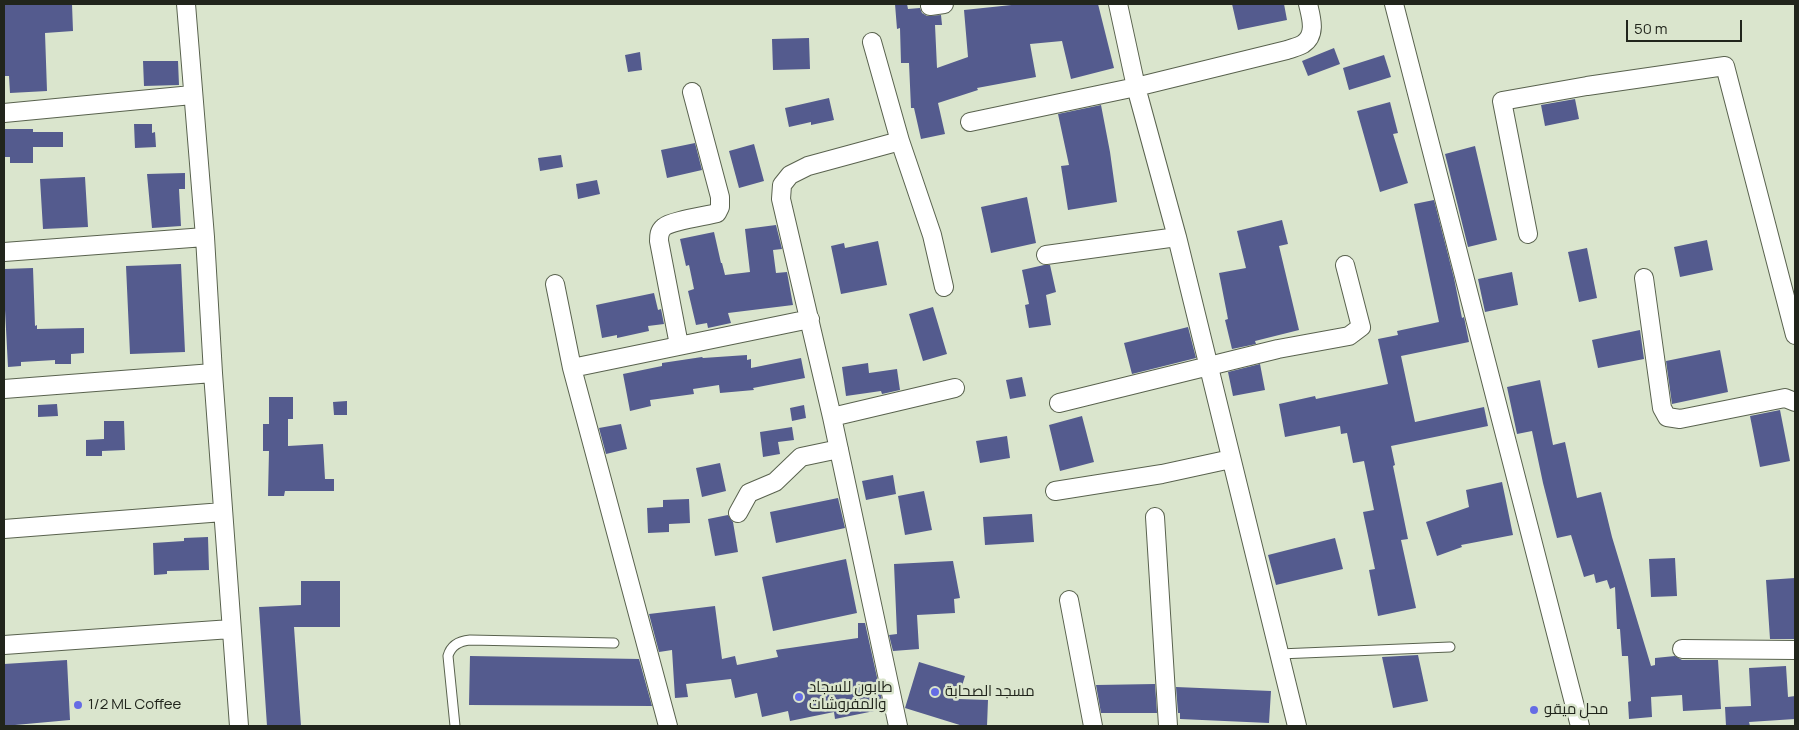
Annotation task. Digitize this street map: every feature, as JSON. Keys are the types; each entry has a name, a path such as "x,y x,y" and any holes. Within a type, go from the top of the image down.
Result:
{"street":[{"path":"186,4 205,237 239,726"},
{"path":"1118,4 1136,87 1177,237 1230,459 1298,726"},
{"path":"970,122 1136,87 1288,50 1304,44 1311,34 1313,24 1308,4"},
{"path":"1394,4 1580,726"},
{"path":"872,42 900,141 932,235 944,287"},
{"path":"1528,234 1502,101 1587,86 1725,66 1795,335"},
{"path":"679,345 659,234 664,227 674,222 718,213 720,207 720,197 692,92"},
{"path":"4,113 192,95"},
{"path":"898,726 832,417 781,199 782,186 790,175 808,166 900,141"},
{"path":"4,252 205,237"},
{"path":"1046,255 1177,237"},
{"path":"1059,403 1208,366 1349,336 1361,327 1345,265"},
{"path":"1644,278 1662,408 1667,417 1680,419 1785,398 1795,402"},
{"path":"555,284 572,368 668,726"},
{"path":"572,368 810,319"},
{"path":"4,389 213,373"},
{"path":"832,417 955,388"},
{"path":"738,513 749,493 776,482 801,456 839,449"},
{"path":"1056,491 1162,474 1230,459"},
{"path":"4,529 223,512"},
{"path":"1155,517 1168,726"},
{"path":"1068,600 1093,726"},
{"path":"4,645 231,629"},
{"path":"1682,649 1795,650"}],"lane":[{"path":"455,726 448,656 450,650 458,643 470,640 614,644"},
{"path":"1279,654 1450,647"}],"building":[{"path":"4,4 72,4 73,31 45,33 47,91 10,93 9,76 4,76"},
{"path":"895,4 907,4 908,9 920,8 922,13 927,16 941,15 942,25 935,25 937,68 968,57 964,10 1021,4 1098,4 1114,68 1071,79 1062,41 1030,44 1036,77 977,88 978,90 938,103 945,134 921,139 914,108 911,108 909,63 901,63 900,28 897,29"},
{"path":"1232,4 1284,4 1287,20 1238,30"},
{"path":"809,38 810,69 773,70 772,39"},
{"path":"1334,48 1340,64 1308,76 1302,61"},
{"path":"640,52 642,70 628,72 625,55"},
{"path":"1384,55 1391,77 1349,90 1343,68"},
{"path":"143,61 178,61 179,85 144,86"},
{"path":"829,98 834,120 811,125 811,122 789,127 785,108"},
{"path":"1575,99 1579,119 1545,126 1541,105"},
{"path":"1390,102 1398,133 1393,134 1408,183 1380,192 1357,111"},
{"path":"1101,105 1117,202 1068,210 1061,166 1069,165 1058,114"},
{"path":"134,124 152,124 152,133 155,132 156,147 135,148"},
{"path":"4,129 33,129 33,132 63,132 63,147 33,147 33,163 10,163 10,157 4,157"},
{"path":"695,143 702,170 667,178 661,150"},
{"path":"754,144 764,181 739,188 729,151"},
{"path":"1475,146 1497,240 1468,247 1445,154"},
{"path":"561,155 563,167 540,171 538,158"},
{"path":"185,173 185,189 179,189 181,226 152,228 147,174"},
{"path":"85,177 88,227 43,229 40,179"},
{"path":"597,180 600,194 578,199 576,184"},
{"path":"1027,197 1036,243 991,253 981,207"},
{"path":"1434,200 1469,342 1401,356 1415,422 1484,407 1488,426 1391,446 1395,465 1393,466 1408,539 1401,540 1416,608 1378,616 1369,570 1375,569 1363,512 1374,510 1364,461 1353,463 1347,433 1341,434 1340,426 1285,437 1279,404 1315,396 1316,399 1388,384 1378,339 1398,335 1397,331 1439,322 1414,204"},
{"path":"1282,220 1288,244 1279,246 1299,330 1255,341 1256,344 1232,349 1225,320 1228,319 1219,273 1246,268 1237,231"},
{"path":"776,225 782,249 773,250 776,273 787,272 793,305 728,313 731,323 708,328 707,323 696,325 688,291 694,289 689,265 686,266 680,239 714,232 725,275 750,272 745,229"},
{"path":"1707,240 1713,270 1680,277 1674,247"},
{"path":"878,241 887,285 841,294 831,246 844,243 845,248"},
{"path":"1587,248 1597,298 1579,302 1568,252"},
{"path":"181,264 185,352 130,354 126,266"},
{"path":"1050,265 1056,292 1046,295 1051,325 1029,328 1025,305 1029,304 1022,270"},
{"path":"33,268 35,326 37,325 37,329 84,328 84,353 71,354 71,364 55,364 55,360 21,362 21,366 8,367 4,310 4,269"},
{"path":"1512,272 1518,305 1485,312 1478,279"},
{"path":"654,293 658,310 661,309 664,324 648,326 649,331 617,338 617,335 602,338 596,305"},
{"path":"933,307 947,354 923,361 909,314"},
{"path":"1188,327 1196,358 1132,374 1124,343"},
{"path":"1640,330 1644,359 1598,368 1592,340"},
{"path":"1720,350 1728,392 1672,404 1666,361"},
{"path":"747,355 747,360 751,359 751,368 801,358 805,378 753,388 754,390 720,393 719,385 693,389 694,394 650,400 651,406 630,411 623,374 662,366 662,363 702,357"},
{"path":"868,363 869,373 897,369 900,390 882,394 881,391 846,396 842,367"},
{"path":"1260,364 1265,390 1233,396 1228,372"},
{"path":"1022,377 1026,396 1010,399 1006,380"},
{"path":"1540,380 1553,445 1565,442 1577,498 1601,492 1612,537 1651,666 1655,665 1655,658 1675,656 1682,660 1718,660 1721,709 1683,711 1682,695 1651,697 1652,717 1629,719 1628,702 1631,701 1628,656 1622,656 1620,629 1617,629 1615,587 1610,589 1607,580 1596,583 1594,574 1584,577 1571,535 1557,538 1532,431 1517,434 1507,387"},
{"path":"269,397 293,397 293,419 288,419 288,446 323,444 325,479 334,479 334,491 285,491 284,496 268,496 269,451 263,451 263,424 269,424"},
{"path":"347,401 347,415 334,415 333,402"},
{"path":"57,404 58,416 38,417 38,405"},
{"path":"804,405 806,418 792,421 790,408"},
{"path":"1780,410 1790,461 1760,467 1750,416"},
{"path":"1082,416 1094,462 1060,471 1049,425"},
{"path":"104,421 124,421 125,450 102,451 102,456 86,456 86,440 104,439"},
{"path":"621,424 627,449 606,454 599,428"},
{"path":"792,427 794,440 778,442 780,454 763,457 760,432"},
{"path":"1007,436 1010,458 980,463 976,441"},
{"path":"720,463 726,491 702,497 696,468"},
{"path":"893,475 896,494 866,500 862,481"},
{"path":"1502,482 1513,535 1461,545 1462,547 1437,556 1426,522 1469,507 1466,490"},
{"path":"924,491 932,530 905,535 898,496"},
{"path":"838,498 845,528 776,543 770,512"},
{"path":"689,499 690,523 669,524 669,532 648,533 647,508 663,507 663,500"},
{"path":"1032,514 1034,542 985,545 983,517"},
{"path":"728,515 733,522 738,552 715,556 708,519"},
{"path":"208,537 209,570 167,571 167,574 154,575 153,543 184,541 184,538"},
{"path":"1335,538 1343,569 1276,585 1268,555"},
{"path":"1675,558 1677,596 1651,597 1649,559"},
{"path":"846,559 857,613 773,631 762,577"},
{"path":"953,561 960,598 954,599 955,613 917,615 919,649 893,651 889,635 897,634 894,564"},
{"path":"1795,578 1795,639 1770,639 1766,580"},
{"path":"301,581 340,581 340,627 294,627 301,726 267,726 259,607 301,605"},
{"path":"715,606 722,659 735,656 737,665 778,657 776,650 858,638 858,623 865,623 884,709 835,719 834,712 790,721 788,711 762,717 757,693 735,698 731,679 686,684 688,697 675,698 672,650 659,652 649,614"},
{"path":"1418,655 1428,701 1393,708 1382,657"},
{"path":"470,656 639,659 652,706 469,705"},
{"path":"67,660 70,720 4,726 4,664"},
{"name":"مسجد الصحابة","path":"919,662 965,676 958,699 988,700 987,726 963,726 905,708"},
{"path":"1786,666 1788,697 1795,696 1795,719 1749,722 1750,726 1726,726 1725,707 1751,706 1749,668"},
{"path":"1155,684 1157,713 1101,713 1096,685"},
{"path":"1176,687 1271,691 1269,723 1180,719"}],"place":[{"name":"مسجد الصحابة","path":"935,692"},
{"name":"طابون للسجاد والمفروشات","path":"799,697"},
{"name":"1/2 ML Coffee","path":"78,705"},
{"name":"محل ميقو","path":"1534,710"}]}
